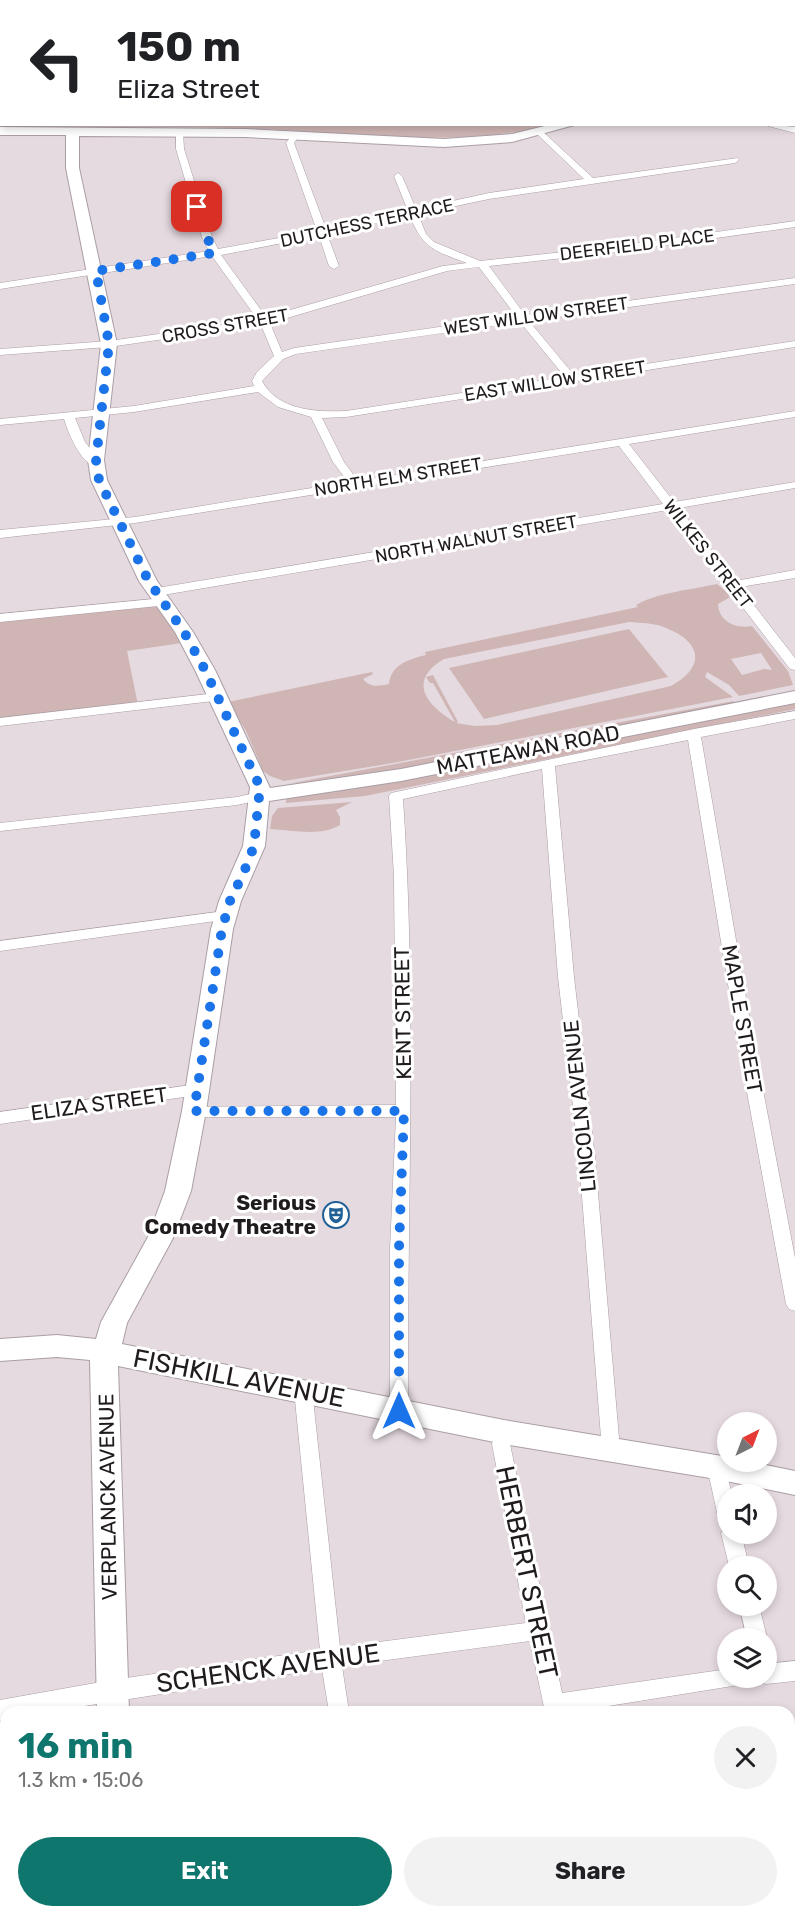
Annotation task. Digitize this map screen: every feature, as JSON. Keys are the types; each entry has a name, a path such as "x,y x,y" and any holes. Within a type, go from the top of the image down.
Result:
{"street":[{"path":"0,131 295,135 439,143 492,141 541,133 565,126"},
{"path":"779,126 795,130"},
{"name":"VERPLANCK AVENUE","path":"73,132 70,143 74,176 96,271 109,344 97,465 99,480 148,580 161,597 205,670 260,787 254,846 225,916 196,1101 178,1191 160,1238 114,1322 104,1360 112,1701"},
{"path":"0,422 204,399 260,388 258,381 261,374 279,357 265,323 214,253 197,207 180,149 179,132"},
{"path":"541,133 591,181"},
{"path":"295,135 290,143 334,266"},
{"name":"DUTCHESS TERRACE","path":"0,286 214,253 321,233 489,196 735,160"},
{"path":"398,176 422,235 431,244 446,252 479,264 572,379"},
{"name":"DEERFIELD PLACE","path":"479,264 609,250 795,224"},
{"name":"CROSS STREET","path":"0,352 109,344 265,323 420,275 479,264"},
{"name":"WEST WILLOW STREET","path":"279,357 294,351 795,281"},
{"name":"EAST WILLOW STREET","path":"260,388 284,405 315,415 346,414 795,344"},
{"name":"NORTH ELM STREET","path":"0,534 119,522 795,414"},
{"path":"315,415 339,462 355,484"},
{"path":"69,416 73,430 89,457 97,465"},
{"name":"WILKES STREET","path":"621,441 795,666"},
{"name":"NORTH WALNUT STREET","path":"0,618 161,597 795,485"},
{"path":"732,585 795,574"},
{"name":"MATTEAWAN ROAD","path":"259,796 401,775 795,697"},
{"path":"0,722 217,698"},
{"path":"548,763 795,715"},
{"name":"MAPLE STREET","path":"694,733 743,1027 795,1304"},
{"name":"KENT STREET","path":"399,1411 399,1248 404,1111 401,876 396,796 548,763"},
{"name":"LINCOLN AVENUE","path":"548,763 566,977 587,1158 611,1450"},
{"path":"0,827 237,801 259,796"},
{"path":"0,946 225,916"},
{"name":"ELIZA STREET","path":"0,1118 196,1101 404,1111"},
{"name":"FISHKILL AVENUE","path":"0,1350 57,1346 106,1351 504,1432 716,1467 795,1483"},
{"path":"303,1390 338,1706"},
{"name":"HERBERT STREET","path":"504,1432 501,1444 538,1631 556,1706"},
{"path":"716,1467 720,1484"},
{"name":"SCHENCK AVENUE","path":"50,1706 112,1701 331,1658 538,1631"},
{"path":"777,1673 795,1671"},
{"path":"568,1706 717,1681"}],"shaded area":[{"path":"548,126 516,132 444,138 229,128 1,127"},
{"path":"717,584 732,596 718,604 721,615 734,625 752,626 788,671 793,685 739,696 729,685 707,672 705,677 733,697 393,763 284,781 263,771 246,731 228,702 372,672 373,674 363,679 366,682 375,686 389,684 397,667 426,655 425,652 638,607 636,605 655,597","holes":["629,622 662,626 687,640 693,647 695,655 690,671 671,686 497,725 475,726 456,723 458,722 433,675 426,677 430,683 433,683 455,722 436,708 425,692 426,676 444,659","761,653 772,670 764,669 742,675 731,659"]},
{"path":"164,602 189,642 127,651 138,705 0,722 0,618"},
{"path":"629,629 668,677 484,719 449,668"},
{"path":"734,701 732,704 399,771 287,784"},
{"path":"795,701 795,709 365,796 286,803 286,796"},
{"path":"352,802 336,810 340,817 340,825 332,829 306,832 270,829 272,816 278,808"}],"place":[{"name":"Serious Comedy Theatre","path":"336,1215"}],"route":[{"path":"197,207 214,253 96,271 109,344 96,460 99,480 148,580 184,632 205,670 260,787 254,846 230,901 222,929 194,1111 404,1111 399,1248 399,1411"}]}
